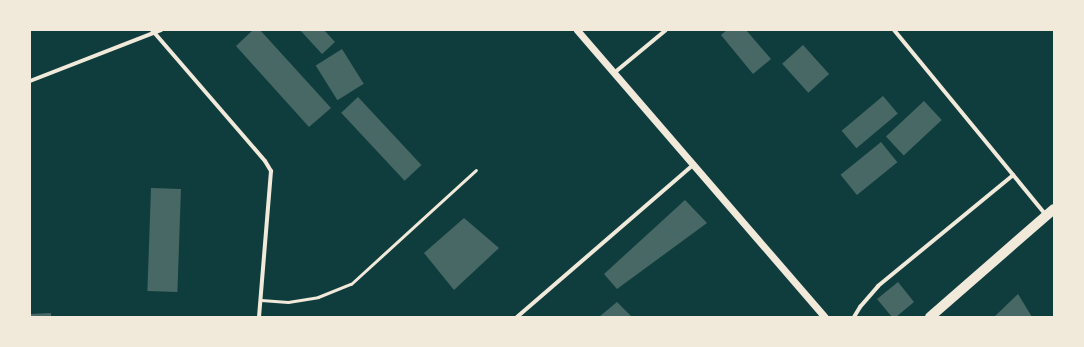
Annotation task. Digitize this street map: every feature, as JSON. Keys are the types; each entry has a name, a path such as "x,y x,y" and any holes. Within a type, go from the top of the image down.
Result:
{"main road":[{"path":"930,317 1050,212"}],"street":[{"path":"30,81 153,31 161,30"},
{"path":"577,30 825,317"},
{"path":"614,73 666,30"},
{"path":"894,30 1013,175 1050,212"},
{"path":"153,31 265,161 271,171 259,317"},
{"path":"517,317 694,164"},
{"path":"854,317 860,306 878,286 1013,175"}],"lane":[{"path":"261,300 288,302 318,297 351,284 476,170"}],"building":[{"path":"253,30 260,30 331,108 309,127 236,46"},
{"path":"300,30 324,30 335,42 322,54"},
{"path":"727,30 746,30 771,59 753,74 721,35"},
{"path":"803,45 829,74 808,93 782,64"},
{"path":"342,49 364,84 337,100 316,65"},
{"path":"883,96 898,114 856,148 842,131"},
{"path":"358,97 421,165 405,181 341,113"},
{"path":"924,101 942,120 904,155 886,136"},
{"path":"881,142 897,162 857,195 841,175"},
{"path":"151,188 181,189 177,292 147,291"},
{"path":"685,200 707,223 617,289 604,274"},
{"path":"464,218 499,248 454,290 424,253"},
{"path":"898,282 914,302 896,317 892,317 877,299"},
{"path":"1018,294 1032,317 994,317"},
{"path":"617,302 632,317 599,317"},
{"path":"51,313 51,317 30,317 30,314"}]}
